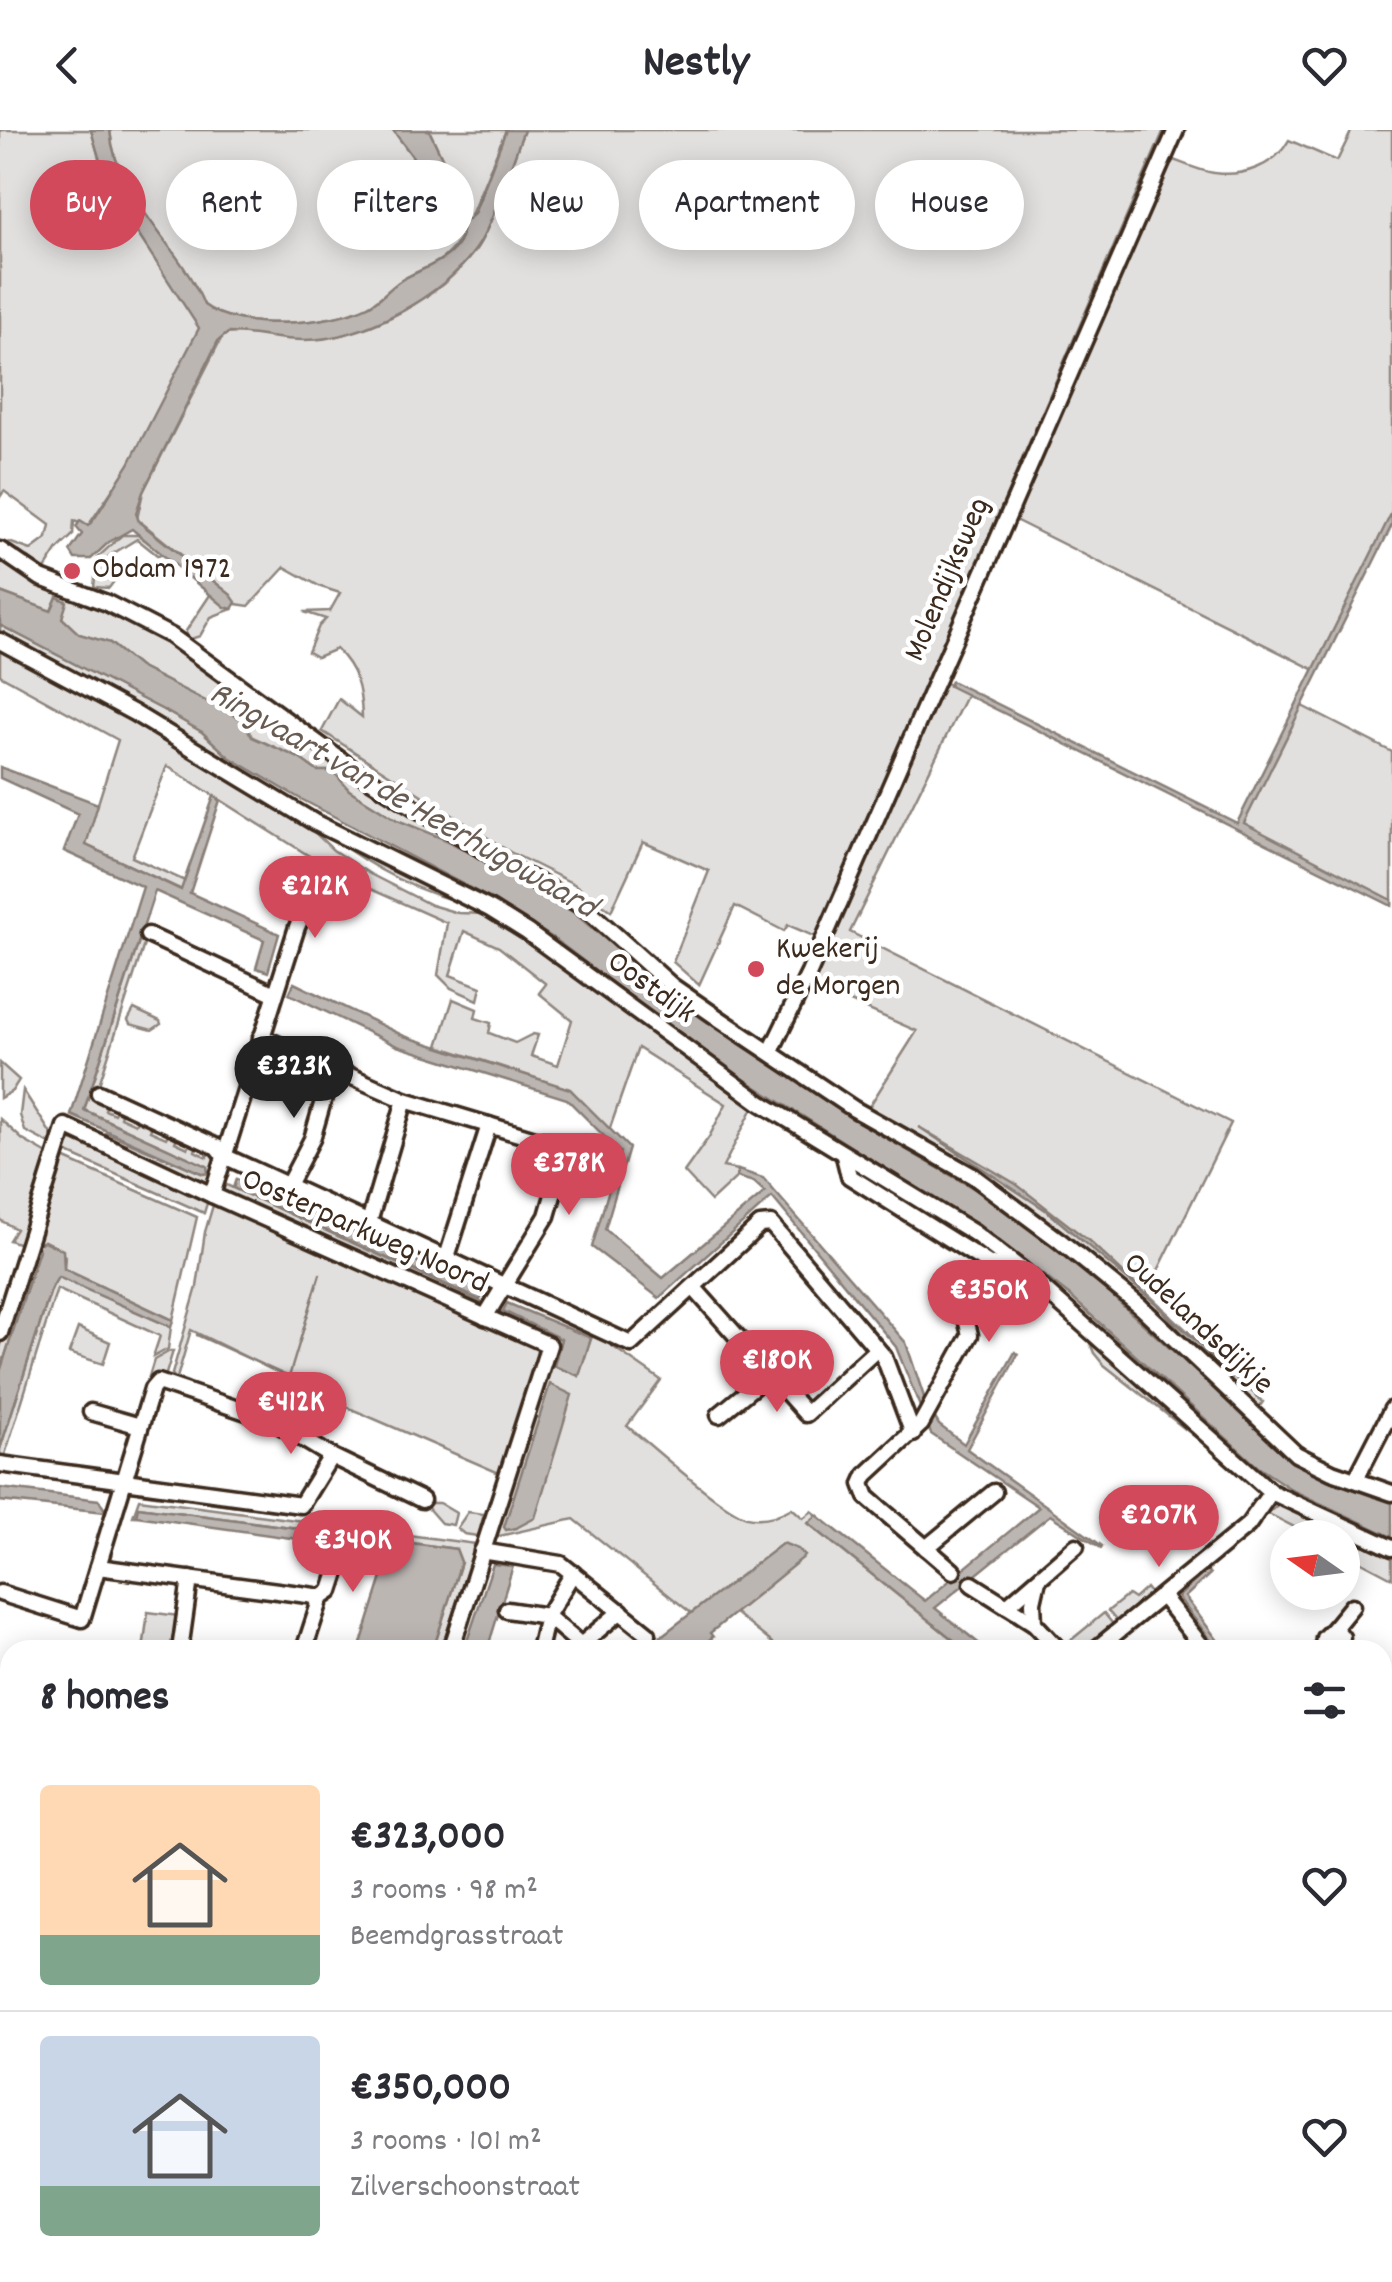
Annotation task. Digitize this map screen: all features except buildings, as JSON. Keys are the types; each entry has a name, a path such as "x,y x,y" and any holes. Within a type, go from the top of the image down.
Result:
{"street":[{"name":"Molendijksweg","path":"771,1052 1176,130"},
{"name":"Oudelandsdijkje","path":"0,550 40,578 107,602 171,636 353,768 520,873 584,907 672,986 854,1108 1008,1200 1105,1276 1296,1454 1332,1472 1392,1493"},
{"name":"Oostdijk","path":"0,641 146,720 314,822 490,909 526,932 707,1065 844,1156 953,1220 1021,1269 1271,1492 1392,1548"},
{"path":"212,1195 297,926 322,874"},
{"path":"295,878 314,890"},
{"path":"148,935 274,994"},
{"path":"262,1036 406,1100 562,1147 565,1154 546,1216 485,1318"},
{"path":"288,1185 312,1139 332,1070"},
{"path":"99,1093 217,1147 224,1156 632,1344 760,1225 771,1224 878,1349 917,1429"},
{"path":"369,1222 406,1100"},
{"path":"447,1257 488,1125"},
{"name":"Oosterparkweg Noord","path":"0,1333 65,1126 549,1345 489,1551 455,1640"},
{"name":"Oostdijk","path":"844,1156 849,1176 989,1264"},
{"path":"953,1571 862,1489 866,1475 917,1429 932,1408 970,1335 961,1298 989,1264 1021,1269"},
{"path":"694,1288 806,1414 878,1349"},
{"path":"719,1415 770,1373"},
{"path":"0,1593 82,1620 153,1386 161,1382 274,1421 331,1456 422,1500"},
{"path":"1356,1479 1392,1409"},
{"path":"90,1412 140,1426"},
{"path":"0,1464 301,1505 331,1456"},
{"path":"926,1548 994,1492"},
{"path":"1107,1640 1248,1526 1271,1492"},
{"path":"1007,1606 1076,1546"},
{"path":"489,1551 561,1564 648,1634"},
{"path":"307,1640 318,1600 332,1590 342,1557"},
{"path":"98,1566 310,1594 318,1600"},
{"path":"541,1640 547,1616 573,1573"},
{"path":"181,1640 190,1579"},
{"path":"1034,1623 1038,1579"},
{"path":"972,1584 1034,1623 1050,1640"},
{"path":"1162,1596 1197,1640"},
{"path":"507,1610 547,1616 571,1640"},
{"path":"1338,1640 1342,1637 1334,1628 1349,1610"},
{"path":"586,1640 621,1611"}],"shaded area":[{"path":"0,130 91,130 100,160 30,160 30,250 146,250 146,246 200,328 129,465 88,526 74,521 73,535 58,549 42,574 0,546 9,542 31,550 47,538 50,525 4,491 0,497"},
{"path":"91,130 110,130 116,160 100,160"},
{"path":"110,130 393,130 415,160 317,160 317,250 451,250 400,281 373,303 351,313 285,323 220,314 204,305 171,250 297,250 297,160 166,160 166,243 146,215 146,160 116,160"},
{"path":"393,130 429,130 443,160 415,160"},
{"path":"429,130 506,130 474,208 474,160 443,160"},
{"path":"506,130 524,130 513,160 495,160"},
{"path":"524,130 1164,130 816,937 788,925 784,931 735,906 699,985 673,962 709,871 643,842 611,911 574,884 510,852 322,731 339,699 362,717 356,680 343,656 336,649 317,657 308,652 326,619 304,612 330,611 340,593 285,567 249,606 236,604 231,595 137,519 143,492 223,335 245,332 315,339 382,321 423,299 459,269 481,241 494,213 494,250 619,250 619,160 513,160"},
{"path":"1352,130 1392,130 1392,518 1315,670 1013,519 1168,158 1208,172 1236,173 1267,163 1289,140 1337,161"},
{"path":"494,162 494,212 482,239 475,250 460,267 421,299 375,324 327,338 294,340 228,333 218,341 136,513 139,522 231,595 236,602 232,609 132,529 109,542 91,559 75,559 70,551 82,534 76,527 80,521 88,526 95,518 129,464 199,328 146,246 146,213 166,241 166,250 172,250 180,261 204,305 220,314 261,322 331,318 368,306 400,281 454,250 474,250 474,214"},
{"path":"1392,512 1392,525 1244,823 1392,900 1392,906 949,686 951,681 1237,823"},
{"path":"122,535 138,535 166,555 157,555 137,539 109,556 112,567 136,565 139,570 118,576 109,588 94,587 97,558"},
{"path":"0,556 176,646 499,870 446,840 397,820 349,790 333,771 317,771 299,758 252,737 242,719 245,711 238,718 139,667 110,643 79,634 62,618 66,601 57,597 51,611 0,592"},
{"path":"0,592 51,611 57,597 67,602 62,618 79,634 110,643 139,667 237,717 241,709 245,711 242,719 252,737 299,758 317,771 333,771 349,790 397,820 446,840 541,890 732,1039 877,1133 987,1196 1068,1256 1288,1455 1320,1474 1392,1502 1392,1537 1294,1491 1258,1467 1070,1296 990,1234 718,1063 553,938 493,900 229,757 202,732 169,713 0,625"},
{"path":"210,595 232,609 211,617 200,636 185,641 186,631"},
{"path":"0,625 202,732 229,757 226,761 0,637"},
{"path":"0,648 147,726 309,827 333,850 370,874 431,905 458,913 487,914 754,1106 723,1167 738,1170 737,1177 711,1201 684,1172 726,1104 638,1048 609,1131 570,1089 438,1046 453,999 477,1009 475,1018 491,1023 489,1033 515,1043 538,1035 531,1056 558,1065 572,1020 539,993 546,984 499,947 464,931 450,975 481,987 478,1000 451,988 438,975 447,923 341,876 167,766 132,857 185,881 182,890 85,845 118,740 0,675"},
{"path":"942,681 967,694 850,932 1231,1123 1147,1293 1263,1402 1257,1410 1131,1292 867,1110 917,1031 809,984"},
{"path":"1298,704 1392,752 1392,904 1238,828"},
{"path":"0,767 98,804 86,845 181,890 214,796 220,800 190,893 279,934 268,972 256,968 264,940 155,891 84,1110 207,1166 208,1173 71,1115 143,887 64,851 78,814 0,778"},
{"path":"329,836 473,905 397,879"},
{"path":"143,929 148,932 95,1097 107,1103 105,1110 114,1114 118,1108 122,1110 120,1117 135,1124 139,1117 153,1124 150,1131 166,1138 170,1131 178,1135 175,1142 188,1148 191,1142 197,1144 195,1151 207,1157 211,1150 218,1159 206,1186 101,1139 106,1132 203,1174 207,1166 84,1110"},
{"path":"294,983 404,1036 570,1089 629,1148 605,1229 663,1278 765,1192 754,1182 737,1177 738,1170 763,1178 906,1343 926,1403 939,1425 964,1444 1015,1352 1018,1354 967,1449 1101,1548 1050,1515 935,1608 975,1640 954,1640 808,1523 817,1515 925,1601 1039,1507 931,1434 896,1347 772,1197 659,1298 592,1247 620,1152 567,1099 397,1046 289,994"},
{"path":"134,1009 161,1024 152,1030 130,1024"},
{"path":"0,1063 19,1080 12,1091 0,1098"},
{"path":"23,1090 51,1134 54,1146 25,1131 20,1115"},
{"path":"0,1119 23,1140 51,1156 23,1245 9,1240 16,1229 0,1220"},
{"path":"919,1127 1016,1184 1089,1241 1156,1304 1047,1211"},
{"path":"78,1138 208,1200 204,1213 63,1151 65,1143"},
{"path":"61,1157 197,1217 173,1320 64,1269 65,1256 44,1241 37,1244 39,1249 0,1372 0,1348"},
{"path":"236,1179 484,1292 480,1300 233,1188"},
{"path":"220,1182 561,1339 579,1375 593,1333 661,1380 627,1426 736,1512 765,1518 792,1508 803,1518 812,1511 817,1515 809,1524 954,1640 769,1640 714,1596 691,1613 574,1519 495,1537 513,1479 356,1411 191,1330 177,1378 188,1382 187,1386 179,1384 172,1374 197,1287 205,1232"},
{"path":"44,1241 63,1250 64,1269 173,1320 171,1327 58,1277 0,1449 0,1372 39,1250 37,1244"},
{"path":"58,1276 171,1327 168,1349 153,1357 160,1336 57,1289 4,1458 0,1457 0,1449"},
{"path":"507,1303 591,1338 579,1376 554,1366 561,1339 503,1311"},
{"path":"1161,1308 1240,1382 1187,1339"},
{"path":"78,1328 110,1342 103,1364 69,1353"},
{"path":"1086,1333 1213,1451 1103,1364"},
{"path":"170,1351 165,1377 147,1383 154,1360"},
{"path":"550,1384 572,1395 535,1518 506,1530 504,1527"},
{"path":"0,1488 99,1500 106,1512 0,1501"},
{"path":"142,1489 301,1510 298,1514 140,1493"},
{"path":"139,1499 476,1544 444,1640 436,1640 461,1562 456,1549 139,1507 133,1516"},
{"path":"439,1503 456,1513 453,1525 441,1523 426,1506"},
{"path":"1283,1503 1320,1520 1281,1520 1267,1513"},
{"path":"138,1507 456,1549 461,1562 436,1640 362,1640 390,1552 136,1516"},
{"path":"468,1512 484,1514 478,1536 464,1534 457,1528"},
{"path":"1360,1538 1392,1553 1392,1578 1360,1561"},
{"path":"783,1543 805,1556 710,1633 713,1637 709,1640 656,1640"},
{"path":"493,1564 513,1566 490,1640 467,1640"},
{"path":"1207,1570 1210,1574 1185,1597 1217,1640 1210,1640 1178,1597"},
{"path":"1146,1588 1153,1597 1120,1625 1108,1611 1128,1595 1134,1599"},
{"path":"148,1612 179,1616 175,1640 144,1640"},
{"path":"1104,1613 1116,1628 1100,1640 1071,1640"}],"waterway":[{"path":"197,1335 289,1377 320,1274"}],"place":[{"name":"Obdam 1972","path":"72,571"},
{"name":"Kwekerij de Morgen","path":"756,969"}],"water label":[{"name":"Ringvaart van de Heerhugowaard","path":"402,802"}]}
